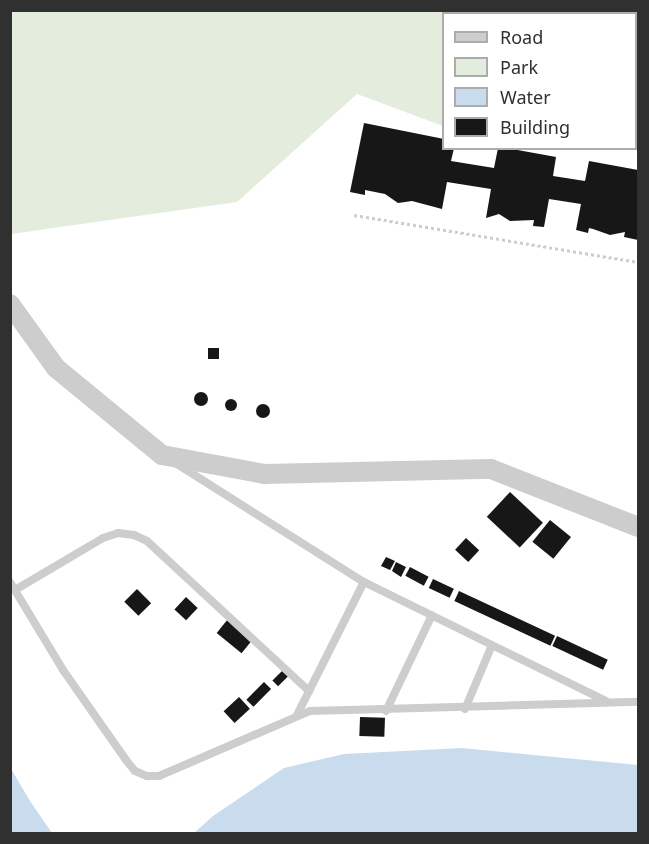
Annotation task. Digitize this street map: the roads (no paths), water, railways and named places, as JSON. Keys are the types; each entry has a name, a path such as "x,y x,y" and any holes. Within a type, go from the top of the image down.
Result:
{"street":[{"path":"10,304 56,368 162,455 265,474 491,469 639,527"}],"lane":[{"path":"162,455 364,582 610,702"},
{"path":"309,691 147,541 134,535 118,533 103,538 13,586 63,670 135,771 159,776 297,715 329,710 465,709 639,702"},
{"path":"297,715 364,582"},
{"path":"386,711 432,615"},
{"path":"465,709 492,645"}],"water":[{"path":"462,748 638,765 638,833 194,833 213,816 284,768 344,754"},
{"path":"10,767 30,801 52,833 11,833"}]}
